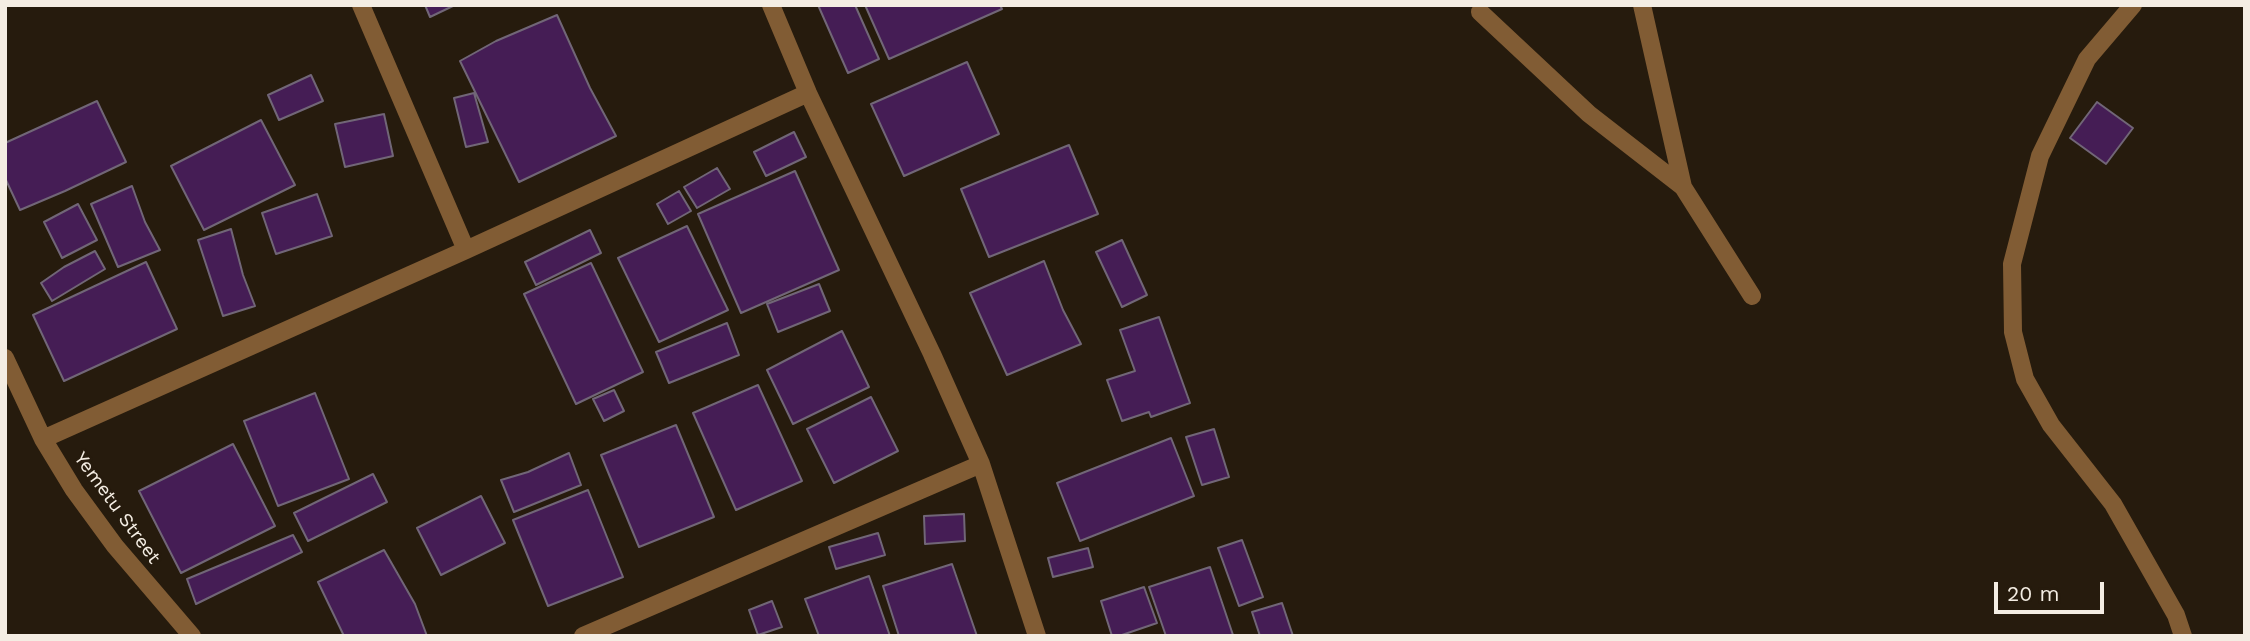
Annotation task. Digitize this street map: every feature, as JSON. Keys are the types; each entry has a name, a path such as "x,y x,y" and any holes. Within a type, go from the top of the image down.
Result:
{"street":[{"path":"361,5 466,250"},
{"path":"771,5 808,93 981,464 1037,636"},
{"path":"1642,5 1682,187"},
{"path":"2133,5 2087,59 2039,156 2011,264 2013,332 2025,379 2051,425 2113,504 2176,615 2183,636"},
{"path":"1480,12 1589,114 1682,187 1752,296"},
{"path":"43,439 466,250 808,93"},
{"name":"Yemetu Street","path":"5,358 43,439 74,490 192,636"},
{"path":"583,636 981,464"}],"building":[{"path":"425,5 455,5 430,17"},
{"path":"818,5 855,5 879,59 848,73"},
{"path":"865,5 1000,5 1002,9 889,59"},
{"path":"557,15 590,88 616,136 519,182 460,61 496,41"},
{"path":"967,62 999,134 904,176 871,104"},
{"path":"311,75 323,101 279,120 268,95"},
{"path":"474,93 488,142 466,147 454,98"},
{"path":"97,101 126,162 20,210 5,178 5,143"},
{"path":"2097,102 2133,128 2106,164 2070,138"},
{"path":"384,114 393,156 345,167 335,124"},
{"path":"261,120 295,185 204,230 171,166"},
{"path":"794,132 806,157 766,176 754,152"},
{"path":"1069,145 1098,214 989,257 961,189"},
{"path":"717,168 730,189 697,208 684,187"},
{"path":"795,171 839,270 741,313 698,214"},
{"path":"132,186 145,222 160,250 118,267 91,204"},
{"path":"679,191 691,211 668,224 657,204"},
{"path":"317,194 332,236 276,254 262,213"},
{"path":"78,204 97,240 62,258 44,222"},
{"path":"687,226 728,310 659,342 618,258"},
{"path":"231,229 243,275 255,306 223,316 198,240"},
{"path":"590,230 601,253 536,285 525,262"},
{"path":"1122,240 1147,295 1122,307 1096,252"},
{"path":"95,251 105,269 52,301 41,283"},
{"path":"1044,261 1063,310 1081,344 1007,375 970,293"},
{"path":"146,262 177,329 64,381 33,315"},
{"path":"591,263 643,372 576,404 524,294"},
{"path":"819,284 830,311 778,332 767,304"},
{"path":"1159,317 1190,403 1151,417 1149,412 1122,421 1107,380 1135,371 1120,330"},
{"path":"727,323 739,355 669,383 656,352"},
{"path":"842,331 869,387 793,424 767,370"},
{"path":"758,385 802,481 736,510 693,413"},
{"path":"614,390 624,411 604,421 593,399"},
{"path":"315,393 349,479 278,506 244,421"},
{"path":"871,397 898,451 834,483 807,429"},
{"path":"676,425 714,517 639,547 601,455"},
{"path":"1214,429 1229,477 1202,485 1186,437"},
{"path":"1171,438 1194,496 1080,541 1057,483"},
{"path":"233,444 275,526 181,573 139,491"},
{"path":"569,453 581,485 514,512 501,480 528,472"},
{"path":"373,474 387,502 308,541 294,513"},
{"path":"588,490 623,577 548,606 513,520"},
{"path":"481,496 505,543 441,575 417,528"},
{"path":"964,514 965,541 925,544 924,516"},
{"path":"878,533 885,555 836,569 829,547"},
{"path":"293,535 302,552 196,604 187,579"},
{"path":"1242,540 1263,597 1239,606 1218,548"},
{"path":"1088,548 1093,567 1053,577 1048,558"},
{"path":"384,550 415,604 427,636 344,636 318,582"},
{"path":"952,564 977,636 899,636 883,586"},
{"path":"1210,567 1233,635 1166,636 1149,587"},
{"path":"869,576 890,636 819,636 805,599"},
{"path":"1144,587 1157,623 1112,636 1101,601"},
{"path":"772,601 782,627 758,635 749,610"},
{"path":"1282,603 1293,636 1260,636 1252,612"}]}
